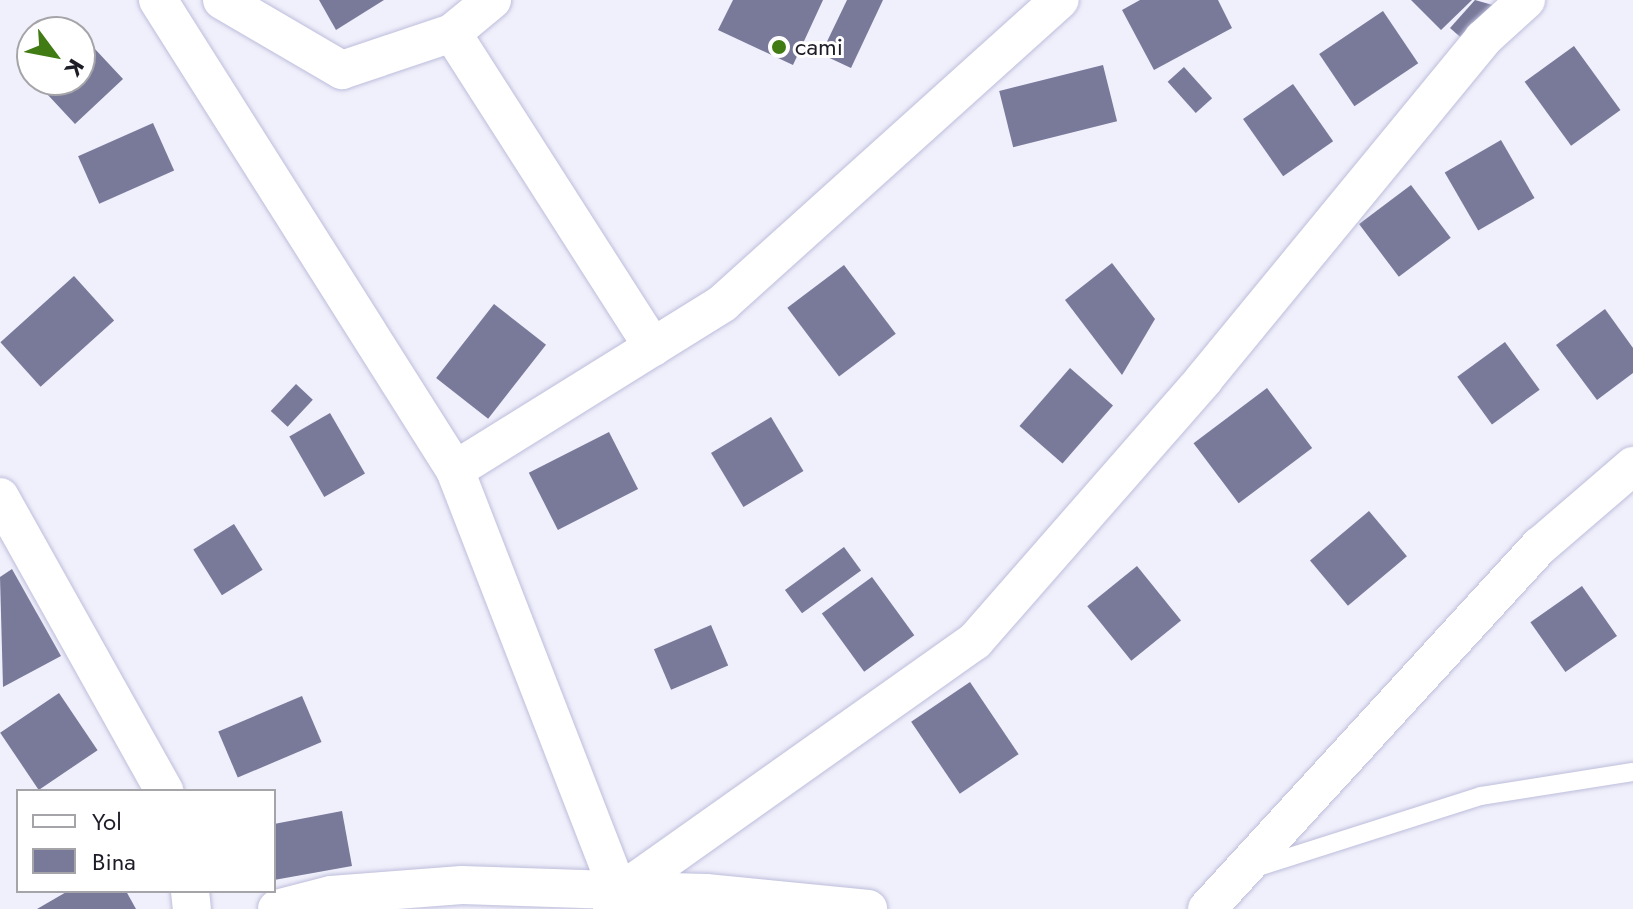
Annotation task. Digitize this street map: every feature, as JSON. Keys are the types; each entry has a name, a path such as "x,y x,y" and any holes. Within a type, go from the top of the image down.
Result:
{"street":[{"path":"158,0 455,470 616,901"},
{"path":"222,0 342,70 452,33 492,0"},
{"path":"455,470 723,303 1060,0"},
{"path":"616,901 975,641 1204,379 1483,39 1526,0"},
{"path":"452,33 653,347"},
{"path":"1207,909 1233,875 1540,546 1633,466"},
{"path":"0,497 163,789"},
{"path":"277,909 331,895 462,885 616,901 706,893 868,909"}],"lane":[{"path":"1233,875 1481,796 1633,772"}],"building":[{"path":"319,0 384,0 336,30"},
{"name":"cami","path":"733,0 823,0 793,65 718,30"},
{"path":"847,0 883,0 851,68 821,54"},
{"path":"1140,0 1218,0 1232,28 1154,70 1122,10"},
{"path":"1411,0 1472,0 1441,30"},
{"path":"1475,0 1496,6 1466,42 1450,28"},
{"path":"1383,11 1418,63 1354,106 1319,54"},
{"path":"1574,46 1620,110 1571,146 1525,82"},
{"path":"96,50 123,79 75,124 49,96 96,96"},
{"path":"1103,65 1117,121 1013,147 999,91"},
{"path":"1184,67 1212,98 1196,113 1168,82"},
{"path":"1293,84 1333,141 1283,176 1243,119"},
{"path":"153,123 174,171 99,204 78,156"},
{"path":"1501,140 1534,198 1478,231 1445,172"},
{"path":"1411,185 1451,238 1399,277 1359,224"},
{"path":"1112,263 1155,319 1122,375 1065,300"},
{"path":"844,265 896,334 839,376 787,308"},
{"path":"74,276 114,321 41,387 0,342"},
{"path":"494,304 546,345 488,419 436,378"},
{"path":"1605,309 1633,348 1633,373 1597,400 1556,345"},
{"path":"1505,342 1540,390 1492,424 1457,377"},
{"path":"1070,368 1113,405 1063,464 1019,426"},
{"path":"296,384 313,400 288,427 271,411"},
{"path":"1267,388 1312,448 1239,503 1194,443"},
{"path":"330,413 365,474 324,497 289,437"},
{"path":"771,417 803,471 743,507 711,453"},
{"path":"609,432 638,489 558,530 529,473"},
{"path":"1369,511 1407,556 1348,606 1310,560"},
{"path":"234,524 263,570 222,595 193,549"},
{"path":"844,547 861,570 802,613 785,590"},
{"path":"1137,566 1181,620 1131,661 1087,606"},
{"path":"12,569 61,656 3,687 0,577"},
{"path":"872,577 914,635 864,672 822,613"},
{"path":"1582,586 1617,636 1565,672 1530,622"},
{"path":"711,625 728,666 671,690 654,649"},
{"path":"970,682 1019,754 960,794 911,722"},
{"path":"59,693 98,750 38,789 0,733"},
{"path":"302,696 322,742 238,778 218,732"},
{"path":"342,811 352,866 276,880 276,824"},
{"path":"65,893 127,893 136,909 37,909"}],"place":[{"name":"cami","path":"779,47"}]}
